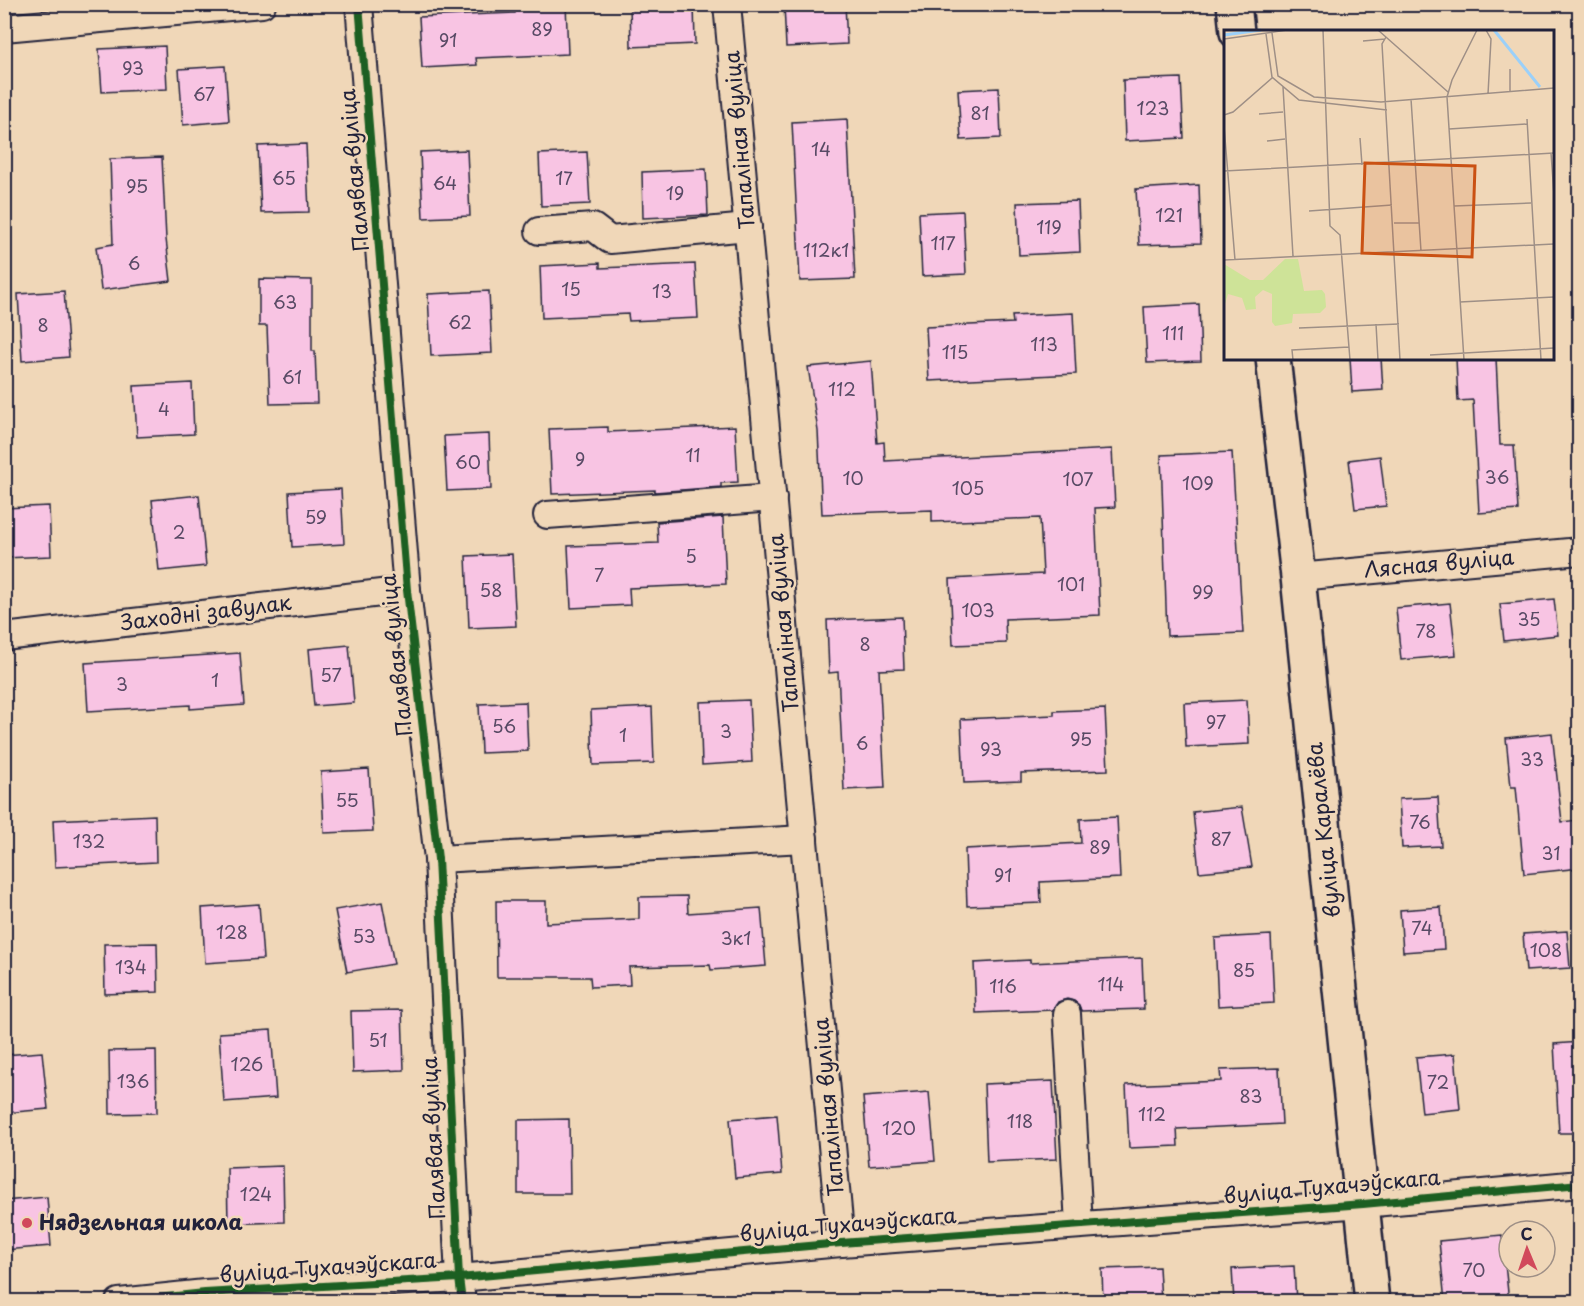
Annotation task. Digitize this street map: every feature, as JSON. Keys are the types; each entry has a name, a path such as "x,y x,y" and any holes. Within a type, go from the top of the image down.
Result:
{"main road":[{"path":"1234,4 1237,30"},
{"name":"вуліца Каралёва","path":"1273,360 1298,577 1372,1302"}],"street":[{"path":"4,28 262,4"},
{"name":"Палявая вуліца","path":"359,4 407,590 438,859 460,1290"},
{"name":"Тапаліная вуліца","path":"727,4 841,1243"},
{"path":"539,231 593,226 610,240 748,227"},
{"path":"548,515 773,498"},
{"name":"Лясная вуліца","path":"1298,577 1580,551"},
{"name":"Заходні завулак","path":"4,637 407,590"},
{"path":"438,859 804,839"},
{"path":"1067,1014 1078,1225"},
{"name":"вуліца Тухачэўскага","path":"119,1302 205,1293 460,1290 841,1243 1362,1204 1580,1184"}],"building":[{"path":"566,4 568,54 476,58 477,65 422,68 419,17 515,13 515,6"},
{"path":"630,4 694,4 695,44 631,47"},
{"path":"784,4 845,4 847,44 786,47"},
{"path":"165,46 167,89 102,92 99,49"},
{"path":"225,66 229,121 183,125 179,69"},
{"path":"1181,78 1184,138 1125,141 1123,80"},
{"path":"999,88 1001,138 961,140 958,90"},
{"path":"847,119 855,279 800,281 792,122"},
{"path":"306,144 309,212 261,213 258,146"},
{"path":"467,150 470,216 423,218 420,152"},
{"path":"587,152 590,204 541,206 539,154"},
{"path":"162,157 166,239 171,281 101,290 96,247 113,244 110,159"},
{"path":"706,169 708,215 643,218 642,172"},
{"path":"1199,185 1201,243 1139,245 1136,189"},
{"path":"1078,201 1080,252 1019,255 1017,203"},
{"path":"963,211 966,274 922,276 919,213"},
{"path":"600,263 600,268 695,264 698,318 629,321 628,314 542,318 540,266"},
{"path":"259,279 312,280 312,351 315,351 317,403 270,404 267,326 259,326"},
{"path":"64,291 69,357 22,361 18,294"},
{"path":"489,291 492,353 431,356 428,294"},
{"path":"1199,304 1201,361 1147,363 1144,307"},
{"path":"1073,313 1076,374 929,381 926,327 1013,323 1012,316"},
{"path":"1350,360 1381,360 1383,390 1352,392"},
{"path":"1456,360 1496,360 1500,445 1514,445 1518,510 1479,513 1473,400 1458,401"},
{"path":"871,361 877,443 884,442 885,461 1112,449 1115,507 1095,508 1100,615 1005,619 1006,643 953,645 950,579 1043,574 1040,518 932,522 932,510 822,514 818,431 808,367"},
{"path":"192,383 194,434 137,437 134,386"},
{"path":"735,426 738,482 721,483 721,487 655,492 655,490 552,494 549,429 608,427 608,432"},
{"path":"489,434 491,489 447,491 444,436"},
{"path":"1232,452 1243,633 1167,636 1161,455"},
{"path":"1380,456 1386,506 1355,509 1349,460"},
{"path":"341,489 344,544 292,547 289,492"},
{"path":"199,495 206,566 159,571 152,500"},
{"path":"49,506 51,556 4,558 4,508"},
{"path":"723,517 726,584 629,588 630,605 571,608 568,546 658,543 657,522"},
{"path":"512,554 516,626 469,628 466,556"},
{"path":"1554,599 1558,635 1504,641 1500,604"},
{"path":"1450,603 1456,655 1401,660 1396,608"},
{"path":"902,617 904,669 879,670 885,788 844,790 838,672 829,673 827,620"},
{"path":"349,645 354,703 314,706 309,649"},
{"path":"240,653 244,705 190,709 190,705 88,711 85,663"},
{"path":"749,700 752,762 702,765 700,702"},
{"path":"1247,700 1249,744 1186,747 1184,703"},
{"path":"526,702 528,751 481,753 479,704"},
{"path":"652,707 654,763 593,765 591,710"},
{"path":"1105,709 1108,770 1021,773 1021,781 964,783 961,719 1054,715 1054,711"},
{"path":"1552,733 1562,822 1578,820 1580,868 1524,874 1516,787 1511,787 1506,738"},
{"path":"369,769 373,831 324,833 321,772"},
{"path":"1438,797 1441,846 1402,848 1399,799"},
{"path":"1242,807 1252,867 1199,872 1193,812"},
{"path":"155,815 156,862 55,867 53,820"},
{"path":"1117,817 1120,878 1040,882 1041,903 967,906 965,849 1081,843 1080,819"},
{"path":"687,896 688,913 761,908 766,966 711,970 710,965 629,967 630,985 591,987 590,977 497,977 496,901 546,901 546,923 639,919 639,897"},
{"path":"382,902 394,964 347,972 335,910"},
{"path":"259,904 263,959 205,963 202,908"},
{"path":"1441,907 1444,949 1403,952 1400,910"},
{"path":"1567,931 1570,968 1526,971 1523,934"},
{"path":"1271,935 1274,1003 1218,1006 1215,938"},
{"path":"157,943 158,992 105,994 104,944"},
{"path":"1142,958 1144,1009 1081,1011 1079,1005 1067,999 1058,1002 1053,1010 976,1013 974,963"},
{"path":"402,1010 404,1070 353,1072 351,1011"},
{"path":"271,1030 276,1098 224,1102 219,1033"},
{"path":"1580,1042 1580,1133 1559,1133 1554,1044"},
{"path":"156,1050 157,1113 110,1114 109,1051"},
{"path":"42,1052 48,1109 4,1113 4,1055"},
{"path":"1455,1054 1460,1109 1422,1113 1416,1057"},
{"path":"1279,1068 1282,1124 1177,1129 1178,1146 1129,1148 1126,1085 1221,1081 1220,1070"},
{"path":"1053,1081 1057,1159 987,1162 984,1084"},
{"path":"929,1092 935,1161 869,1166 863,1097"},
{"path":"777,1115 782,1174 735,1178 730,1119"},
{"path":"569,1119 570,1194 518,1194 518,1120"},
{"path":"283,1166 284,1222 228,1224 227,1168"},
{"name":"Нядзельная школа","path":"47,1197 51,1246 4,1250 4,1201"},
{"path":"1497,1235 1497,1279 1507,1279 1509,1302 1445,1302 1439,1241"},
{"path":"1294,1266 1296,1302 1234,1302 1232,1269"},
{"path":"1159,1267 1161,1302 1103,1302 1102,1269"}],"cycle path":[{"path":"359,4 407,590 438,859 462,1302"},
{"path":"119,1302 205,1293 459,1278 841,1243 1363,1204 1580,1184"}],"place":[{"name":"Нядзельная школа","path":"27,1223"}]}
